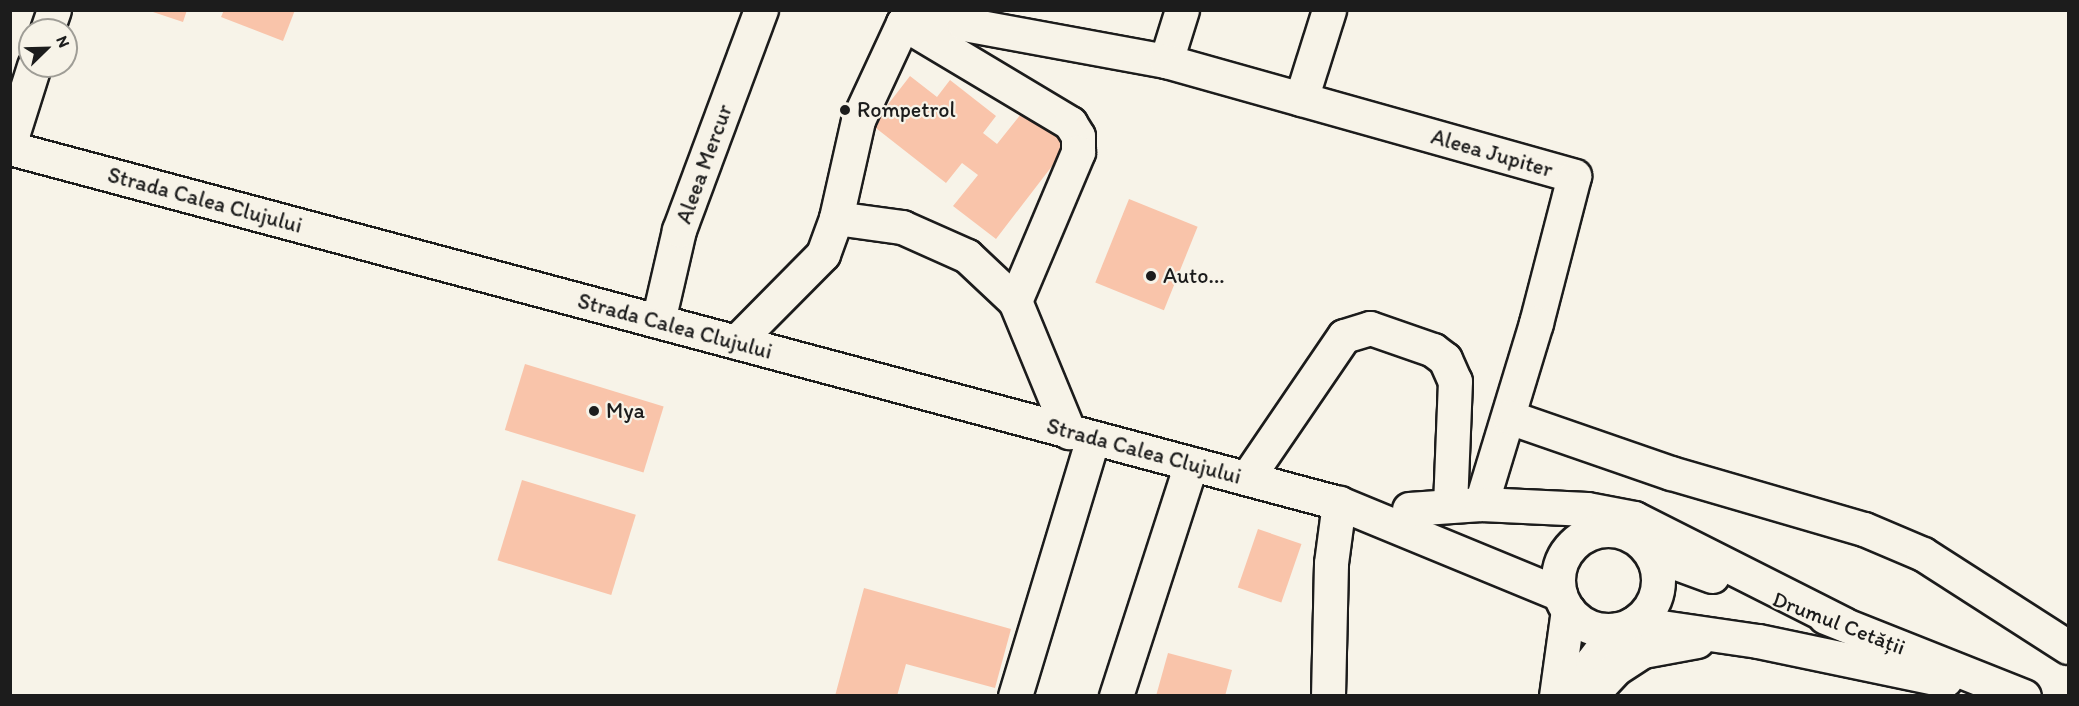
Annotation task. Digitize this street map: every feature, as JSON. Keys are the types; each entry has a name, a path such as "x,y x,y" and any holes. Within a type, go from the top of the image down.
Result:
{"main road":[{"name":"Aleea Mercur","path":"658,321 679,230 761,10"},
{"path":"1158,60 1182,10"},
{"path":"1301,99 1329,10"},
{"path":"736,342 823,254 836,218 858,120 898,17 1070,123 1077,136 1078,152 1015,301"},
{"name":"Aleea Jupiter","path":"898,17 964,24 1158,60 1574,176 1509,417 1465,505"},
{"path":"10,142 30,78"},
{"name":"Strada Calea Clujului","path":"10,147 1339,503 1564,602"},
{"path":"836,218 902,227 967,256 1015,301 1081,435 1015,696"},
{"path":"1247,478 1344,336 1370,328 1433,351 1445,359 1455,381 1465,505"},
{"path":"1509,417 1671,472 1864,529 1923,554 2068,647"},
{"path":"1116,696 1191,464"},
{"name":"Strada Calea Clujului","path":"1339,503 1409,509 1587,534"},
{"path":"1328,696 1331,563 1339,503"},
{"path":"1409,509 1465,505 1587,509 1635,518 1844,624"},
{"path":"1556,696 1564,602 1558,574 1564,555 1587,534 1615,530 1630,534 1652,554 1658,576 1655,598 1592,662 1579,696"},
{"name":"Drumul Cetății","path":"1652,554 1844,624 2024,696"},
{"path":"1564,602 1590,627 1626,626"},
{"name":"Drumul Cetății","path":"1626,626 1758,641 2017,696"},
{"path":"1590,696 1628,659 1657,646 1758,641"}],"building":[{"path":"147,10 187,10 183,22"},
{"path":"224,10 295,10 283,41 221,17"},
{"path":"910,76 937,97 950,80 996,116 983,133 997,144 1025,109 1069,144 996,239 953,206 978,175 962,163 946,183 872,125"},
{"path":"1129,199 1198,227 1164,310 1095,282"},
{"path":"525,364 664,406 643,472 505,430"},
{"path":"522,480 636,515 611,595 497,560"},
{"path":"1258,529 1301,544 1281,603 1238,588"},
{"path":"864,588 1011,629 995,688 906,664 897,696 835,696"},
{"path":"1168,653 1232,670 1225,696 1156,696"}],"place":[{"name":"Rompetrol","path":"845,110"},
{"name":"Auto...","path":"1151,276"},
{"name":"Mya","path":"594,411"}]}
